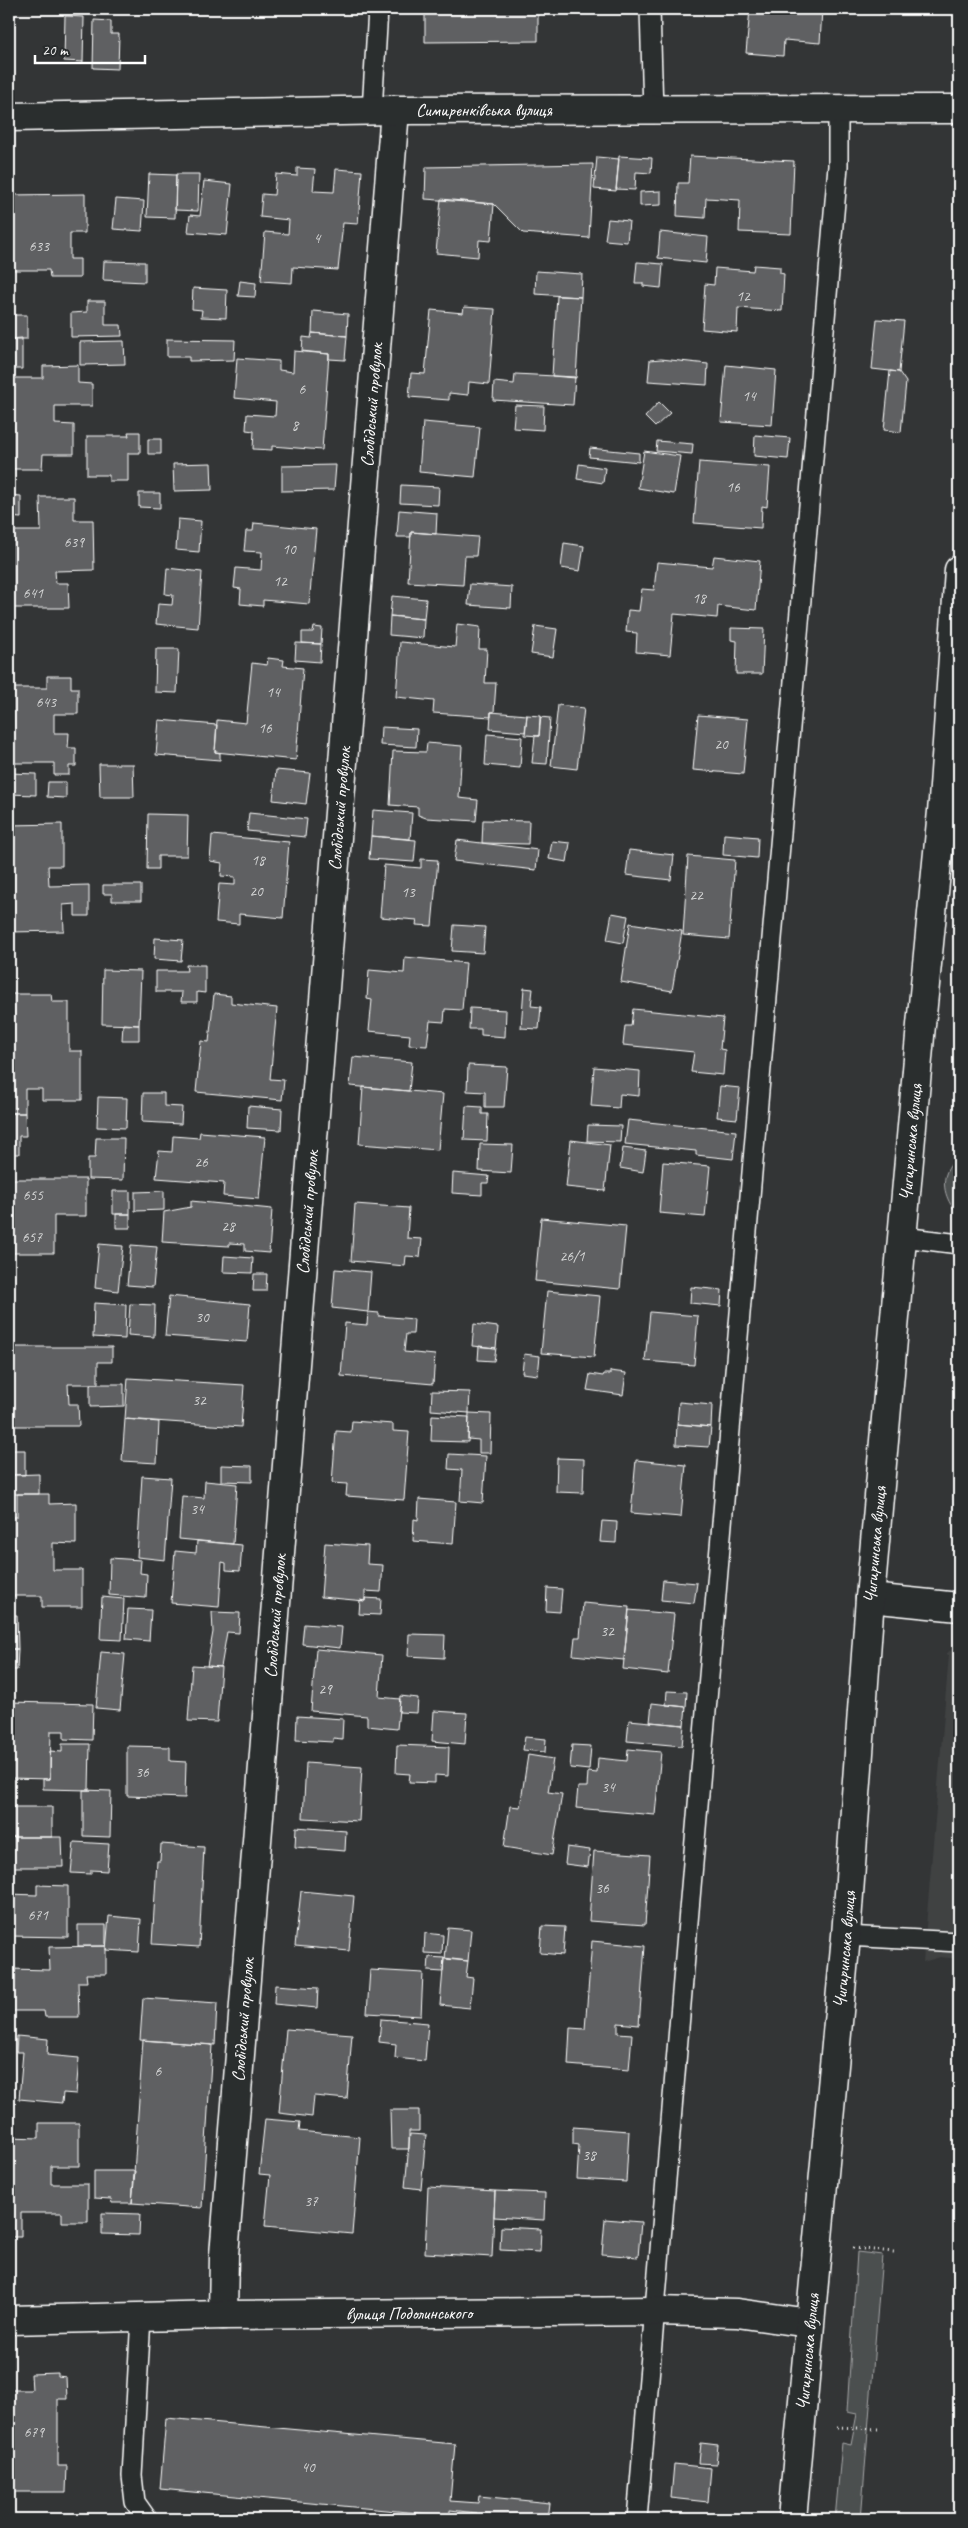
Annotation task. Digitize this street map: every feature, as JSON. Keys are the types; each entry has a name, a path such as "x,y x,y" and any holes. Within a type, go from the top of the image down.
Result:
{"street":[{"name":"Симиренківська вулиця","path":"9,117 384,111 959,108"},
{"name":"Слобідський провулок","path":"223,2315 226,2236 384,111"},
{"name":"Чигиринська вулиця","path":"792,2519 846,1936 870,1598 903,1237 951,802 959,570"},
{"path":"870,1598 959,1607"},
{"name":"вулиця Подолинського","path":"9,2320 223,2315 655,2311 737,2313 809,2323"}],"lane":[{"path":"378,9 384,111"},
{"path":"650,9 653,111"},
{"path":"637,2519 836,186 838,108"},
{"path":"903,1237 959,1244"},
{"path":"846,1936 959,1942"},
{"path":"141,2318 132,2476 135,2502 146,2519"}],"path":[{"path":"853,2248 894,2252"},
{"path":"837,2427 878,2429"}],"shaded area":[{"path":"959,1154 959,1214 949,1202 945,1191 945,1179 947,1171"},
{"path":"959,1644 959,1959 940,1957 923,1962 949,1655 946,1654"},
{"path":"857,2252 882,2255 861,2519 835,2519 842,2443 851,2445 857,2414 847,2412"}],"building":[{"path":"123,9 181,9 181,14 123,13"},
{"path":"425,9 538,9 538,41 425,42"},
{"path":"750,9 822,9 820,43 784,40 783,56 746,53"},
{"path":"65,16 84,17 83,62 64,61"},
{"path":"94,20 111,21 111,34 119,34 118,69 93,68"},
{"path":"619,156 652,158 651,173 636,172 635,190 616,189"},
{"path":"690,156 794,161 791,234 739,232 740,200 706,198 705,218 677,216 678,183 688,183"},
{"path":"597,157 619,159 616,191 594,189"},
{"path":"593,164 589,238 523,233 494,204 425,199 426,167"},
{"path":"297,168 315,169 313,191 334,192 336,169 362,171 358,224 343,223 338,270 293,267 292,283 261,281 265,232 288,234 289,220 260,217 262,194 274,195 276,174 297,176"},
{"path":"149,174 176,175 175,218 147,217"},
{"path":"176,174 199,174 198,211 175,210"},
{"path":"204,181 232,184 227,235 188,232 190,215 200,216"},
{"path":"661,191 661,205 640,206 640,192"},
{"path":"85,194 85,233 70,233 70,259 80,259 80,278 50,278 49,270 9,270 9,195"},
{"path":"116,199 144,201 142,231 113,229"},
{"path":"441,199 494,204 491,241 479,240 478,257 436,253"},
{"path":"608,219 629,221 627,242 605,240"},
{"path":"660,232 708,237 706,263 658,258"},
{"path":"104,261 145,262 145,282 103,280"},
{"path":"637,262 663,264 661,288 643,286 643,283 635,283"},
{"path":"754,265 780,267 780,273 784,274 782,311 738,308 737,332 702,329 705,284 714,285 715,268 753,271"},
{"path":"536,271 582,274 581,297 535,294"},
{"path":"240,281 256,283 255,297 238,296"},
{"path":"193,288 227,290 226,318 201,317 202,310 192,309"},
{"path":"557,296 581,297 576,378 552,376"},
{"path":"87,301 105,301 105,325 121,325 122,336 71,337 71,313 87,312"},
{"path":"464,307 495,309 489,384 469,382 468,395 449,393 449,400 409,397 411,373 425,374 431,310 463,313"},
{"path":"313,311 348,314 347,336 312,333"},
{"path":"9,315 27,315 27,339 9,339"},
{"path":"877,319 904,321 899,372 872,369"},
{"path":"312,333 347,336 345,360 329,359 329,354 302,351 303,337 311,338"},
{"path":"22,338 22,369 9,369 9,339"},
{"path":"167,339 235,340 234,360 189,361 189,357 167,357"},
{"path":"124,341 125,364 80,365 80,342"},
{"path":"294,351 329,354 322,450 272,446 272,450 253,449 254,431 246,430 247,414 275,416 276,402 234,398 237,358 279,361 279,370 293,372"},
{"path":"661,359 708,364 707,385 648,381 650,360"},
{"path":"78,365 78,383 92,384 92,406 55,406 55,424 74,425 74,454 43,454 42,469 9,469 9,378 43,378 43,366"},
{"path":"726,365 776,370 772,425 721,422"},
{"path":"890,371 899,372 906,382 901,432 884,430"},
{"path":"515,374 575,377 573,405 493,400 494,382 514,384"},
{"path":"659,402 670,413 655,427 645,417"},
{"path":"515,405 544,406 543,430 513,428"},
{"path":"423,422 480,427 475,477 419,472"},
{"path":"128,432 140,432 140,453 128,453 128,481 109,481 109,475 87,475 87,436 129,436"},
{"path":"755,435 790,438 788,459 754,456"},
{"path":"148,439 161,439 161,454 148,454"},
{"path":"657,441 693,444 692,454 656,451"},
{"path":"590,448 639,453 639,462 589,457"},
{"path":"644,451 680,456 674,494 638,488"},
{"path":"699,462 770,467 767,507 762,506 761,528 694,523"},
{"path":"211,463 212,490 174,491 173,464"},
{"path":"579,464 605,468 603,483 577,479"},
{"path":"336,465 334,490 282,491 282,466"},
{"path":"401,485 439,487 438,505 400,503"},
{"path":"139,493 160,493 160,508 139,507"},
{"path":"9,495 21,496 21,518 9,517"},
{"path":"40,497 74,497 74,520 93,520 94,570 55,571 56,583 68,583 69,608 9,608 9,531 41,531"},
{"path":"399,510 437,513 436,534 411,532 411,537 397,537"},
{"path":"178,519 201,521 199,552 176,550"},
{"path":"254,523 316,529 309,604 263,600 263,606 240,604 241,589 234,588 236,568 261,570 262,552 244,551 246,531 253,531"},
{"path":"411,532 478,537 476,556 465,556 463,585 408,582"},
{"path":"564,543 584,546 580,571 561,568"},
{"path":"714,556 760,561 756,610 718,606 717,618 674,614 670,655 636,652 637,633 626,632 628,610 639,611 642,589 654,590 657,562 712,567"},
{"path":"167,568 202,572 198,628 156,624 158,604 172,605 173,595 165,594"},
{"path":"470,584 512,587 511,608 468,605"},
{"path":"392,596 426,599 424,619 390,616"},
{"path":"390,616 424,619 423,638 389,635"},
{"path":"457,624 480,627 479,649 487,649 485,683 496,683 494,712 491,712 491,717 433,713 434,701 396,697 400,642 455,647"},
{"path":"535,626 557,629 553,657 531,654"},
{"path":"314,627 322,628 321,644 302,643 302,632 313,632"},
{"path":"731,628 764,629 762,674 736,674 737,641 731,640"},
{"path":"296,643 321,644 320,662 295,660"},
{"path":"156,649 179,649 177,693 155,692"},
{"path":"268,658 284,660 283,666 303,668 296,760 215,752 217,720 246,723 252,663 267,665"},
{"path":"47,676 71,676 71,688 78,688 78,714 54,714 54,733 69,733 68,748 76,748 76,766 69,766 69,775 54,775 54,763 9,763 9,688 47,688"},
{"path":"558,705 584,708 577,769 551,766"},
{"path":"491,712 527,715 525,732 490,729"},
{"path":"527,715 541,716 539,736 525,735"},
{"path":"698,715 748,719 743,774 693,770"},
{"path":"540,717 550,718 547,764 532,763 535,736 539,736"},
{"path":"159,720 217,725 215,752 220,753 220,760 156,755"},
{"path":"381,727 417,729 416,747 380,745"},
{"path":"487,734 522,737 520,768 485,765"},
{"path":"427,743 462,746 459,798 478,800 476,821 426,818 418,815 418,807 390,805 393,751 426,752"},
{"path":"99,764 133,764 134,797 100,797"},
{"path":"276,770 310,773 306,804 273,800"},
{"path":"9,773 36,774 36,795 9,794"},
{"path":"48,782 66,782 66,798 47,797"},
{"path":"373,810 412,813 410,839 371,836"},
{"path":"249,813 307,819 305,837 247,831"},
{"path":"148,814 188,815 187,856 158,856 158,869 147,869"},
{"path":"483,820 529,821 528,844 482,843"},
{"path":"62,824 62,866 48,866 49,886 89,885 89,916 75,916 75,904 63,905 64,931 9,932 9,825"},
{"path":"724,834 758,837 757,858 723,855"},
{"path":"212,835 289,842 283,918 239,914 239,924 216,922 219,884 235,885 235,877 221,876 222,863 210,861"},
{"path":"371,836 416,840 414,862 369,859"},
{"path":"457,840 538,850 536,870 454,861"},
{"path":"552,841 570,843 567,862 549,859"},
{"path":"629,850 674,855 671,880 626,875"},
{"path":"688,856 735,860 729,939 683,935"},
{"path":"421,859 438,860 432,926 416,925 417,920 380,917 384,865 421,868"},
{"path":"103,885 141,885 141,901 112,901 112,894 103,894"},
{"path":"612,913 628,916 623,943 607,940"},
{"path":"630,923 682,931 672,991 621,982"},
{"path":"454,925 485,927 483,953 452,951"},
{"path":"155,938 183,940 181,961 154,959"},
{"path":"405,957 466,963 462,1010 445,1009 444,1022 430,1021 427,1046 409,1045 410,1035 369,1031 372,1000 367,999 369,970 404,973"},
{"path":"186,965 205,965 205,993 197,992 197,1002 181,1002 182,992 156,992 156,971 187,971"},
{"path":"103,970 141,971 139,1025 102,1024"},
{"path":"524,988 533,989 531,1006 541,1007 539,1029 521,1028"},
{"path":"9,994 51,994 52,1002 69,1002 69,1051 82,1051 82,1100 42,1100 42,1089 25,1089 25,1113 9,1113"},
{"path":"214,994 231,996 231,1003 277,1008 270,1079 284,1080 282,1100 196,1092 201,1041 209,1042"},
{"path":"470,1008 506,1010 505,1037 481,1035 481,1029 469,1029"},
{"path":"633,1009 723,1018 720,1049 725,1050 723,1075 691,1072 694,1052 623,1045 625,1026 631,1026"},
{"path":"123,1024 139,1025 139,1040 122,1040"},
{"path":"353,1057 412,1062 409,1091 350,1086"},
{"path":"468,1065 507,1067 504,1107 485,1107 485,1092 467,1091"},
{"path":"594,1067 640,1071 639,1096 620,1094 619,1108 591,1106"},
{"path":"720,1086 740,1088 737,1119 717,1117"},
{"path":"363,1087 443,1094 438,1150 359,1144"},
{"path":"143,1093 164,1093 164,1106 182,1107 181,1124 142,1122"},
{"path":"98,1097 127,1098 126,1128 97,1127"},
{"path":"248,1106 282,1109 281,1130 247,1128"},
{"path":"466,1106 482,1107 482,1114 488,1114 487,1141 464,1140"},
{"path":"9,1113 25,1113 26,1136 19,1136 19,1154 9,1154"},
{"path":"628,1120 736,1131 733,1159 696,1155 696,1151 625,1144"},
{"path":"588,1125 621,1126 620,1142 587,1141"},
{"path":"200,1132 265,1137 259,1199 223,1196 224,1183 156,1178 159,1151 172,1152 173,1136 199,1138"},
{"path":"96,1138 124,1138 123,1180 88,1179 88,1158 95,1158"},
{"path":"571,1140 610,1145 605,1191 566,1187"},
{"path":"480,1144 513,1145 511,1173 479,1171"},
{"path":"623,1148 646,1151 643,1172 620,1168"},
{"path":"663,1162 710,1166 705,1217 659,1213"},
{"path":"453,1173 489,1176 488,1183 482,1183 482,1195 452,1193"},
{"path":"9,1179 86,1179 86,1216 54,1216 54,1253 9,1253"},
{"path":"113,1191 130,1191 130,1214 113,1214"},
{"path":"164,1191 164,1210 135,1211 135,1192"},
{"path":"191,1201 272,1209 269,1253 245,1251 245,1244 229,1243 229,1246 162,1242 164,1212 191,1207"},
{"path":"355,1204 409,1208 407,1238 422,1239 420,1257 406,1256 405,1266 351,1261"},
{"path":"116,1214 130,1214 130,1228 116,1228"},
{"path":"541,1218 626,1226 620,1289 535,1281"},
{"path":"99,1244 123,1246 118,1291 95,1288"},
{"path":"131,1245 157,1247 153,1287 127,1285"},
{"path":"224,1256 253,1258 252,1273 223,1272"},
{"path":"335,1269 371,1272 368,1312 332,1308"},
{"path":"254,1274 267,1274 266,1291 253,1291"},
{"path":"9,1278 11,1278 11,1294 9,1294"},
{"path":"691,1287 722,1290 721,1306 690,1303"},
{"path":"547,1291 600,1296 594,1357 541,1353"},
{"path":"169,1296 250,1304 247,1342 165,1336"},
{"path":"94,1303 126,1305 125,1339 93,1337"},
{"path":"130,1304 155,1305 154,1337 128,1335"},
{"path":"368,1312 379,1313 379,1316 414,1319 413,1334 406,1334 404,1352 435,1355 433,1384 341,1376 345,1323 367,1325"},
{"path":"650,1312 698,1316 694,1365 645,1361"},
{"path":"474,1324 498,1327 496,1348 472,1346"},
{"path":"479,1346 496,1348 494,1361 478,1360"},
{"path":"9,1347 112,1347 112,1362 98,1362 98,1384 68,1384 69,1404 78,1404 79,1426 9,1426"},
{"path":"524,1354 540,1356 538,1375 522,1373"},
{"path":"610,1371 626,1373 623,1395 587,1390 590,1374 603,1376 604,1374 610,1374"},
{"path":"128,1378 244,1385 241,1427 125,1419"},
{"path":"90,1384 124,1384 124,1406 90,1407"},
{"path":"432,1391 470,1392 469,1413 431,1410"},
{"path":"679,1402 712,1405 711,1427 677,1424"},
{"path":"469,1413 491,1414 490,1453 479,1453 479,1440 468,1439"},
{"path":"432,1415 469,1417 468,1442 431,1441"},
{"path":"125,1419 159,1422 157,1463 122,1461"},
{"path":"352,1421 393,1424 393,1431 409,1432 404,1500 346,1496 347,1484 332,1483 336,1431 351,1432"},
{"path":"677,1424 711,1427 709,1447 676,1445"},
{"path":"9,1450 25,1450 25,1475 9,1475"},
{"path":"449,1454 486,1456 483,1503 460,1501 462,1470 448,1469"},
{"path":"557,1458 584,1459 583,1493 556,1492"},
{"path":"636,1460 686,1465 681,1517 631,1513"},
{"path":"221,1465 252,1466 252,1482 221,1481"},
{"path":"39,1474 39,1494 9,1494 9,1475"},
{"path":"142,1476 171,1478 165,1560 137,1557"},
{"path":"205,1481 237,1484 233,1544 179,1539 182,1496 204,1498"},
{"path":"17,1494 49,1494 49,1504 76,1503 76,1544 53,1543 53,1570 82,1570 82,1607 42,1607 42,1596 9,1596 9,1517 17,1517"},
{"path":"419,1499 456,1502 453,1544 413,1541 414,1519 418,1520"},
{"path":"602,1521 617,1522 616,1543 600,1542"},
{"path":"197,1541 242,1545 240,1571 226,1570 226,1563 222,1562 219,1607 171,1603 175,1551 196,1553"},
{"path":"325,1543 368,1546 367,1564 383,1565 381,1592 365,1591 365,1601 321,1597"},
{"path":"110,1558 141,1560 140,1573 147,1574 146,1598 109,1595"},
{"path":"663,1580 697,1583 694,1603 661,1600"},
{"path":"547,1588 562,1589 560,1612 546,1611"},
{"path":"102,1597 124,1599 122,1640 100,1639"},
{"path":"365,1598 381,1599 380,1615 359,1614 360,1600 365,1601"},
{"path":"583,1603 629,1607 624,1660 573,1655 575,1637 580,1637"},
{"path":"128,1609 151,1610 149,1641 126,1639"},
{"path":"629,1610 674,1614 668,1674 623,1669"},
{"path":"212,1612 240,1613 239,1633 227,1632 221,1667 207,1666 213,1632"},
{"path":"9,1615 17,1615 18,1649 9,1649"},
{"path":"304,1624 342,1627 340,1648 302,1644"},
{"path":"409,1634 445,1635 444,1658 408,1656"},
{"path":"9,1649 18,1649 17,1670 9,1670"},
{"path":"316,1649 382,1655 379,1697 400,1699 397,1729 367,1726 367,1716 311,1711"},
{"path":"101,1652 125,1654 120,1710 96,1708"},
{"path":"192,1665 221,1667 217,1722 188,1721"},
{"path":"667,1691 687,1692 686,1707 666,1705"},
{"path":"400,1696 418,1698 417,1713 399,1712"},
{"path":"9,1702 93,1704 92,1740 64,1739 64,1731 51,1731 50,1779 9,1778"},
{"path":"652,1703 686,1707 684,1725 650,1722"},
{"path":"434,1711 467,1713 465,1744 432,1741"},
{"path":"297,1716 343,1719 342,1739 333,1738 333,1742 296,1740"},
{"path":"629,1720 684,1725 682,1746 627,1741"},
{"path":"525,1737 546,1739 545,1752 523,1750"},
{"path":"62,1744 90,1744 89,1790 43,1789 43,1779 50,1779 50,1751 62,1752"},
{"path":"397,1745 449,1747 448,1776 435,1775 435,1783 409,1782 410,1774 396,1773"},
{"path":"572,1745 591,1746 589,1770 570,1768"},
{"path":"127,1746 170,1747 170,1761 186,1762 185,1798 127,1796"},
{"path":"628,1749 661,1752 655,1815 576,1808 578,1787 587,1787 588,1772 597,1773 598,1758 627,1761"},
{"path":"528,1755 553,1759 548,1792 562,1794 552,1855 504,1847 510,1806 520,1807"},
{"path":"306,1763 362,1767 359,1821 303,1818"},
{"path":"83,1790 111,1791 110,1837 83,1836"},
{"path":"9,1807 52,1807 52,1837 9,1837"},
{"path":"296,1827 346,1831 345,1851 295,1847"},
{"path":"9,1837 62,1837 63,1867 9,1867"},
{"path":"74,1842 109,1844 107,1871 91,1870 91,1874 71,1873"},
{"path":"161,1844 204,1847 199,1947 152,1944 157,1861 160,1861"},
{"path":"567,1847 590,1850 588,1867 565,1864"},
{"path":"594,1851 650,1855 645,1925 589,1921"},
{"path":"37,1885 68,1886 68,1937 9,1936 9,1894 37,1895"},
{"path":"301,1891 354,1896 349,1951 295,1946"},
{"path":"109,1916 141,1919 139,1952 106,1950"},
{"path":"78,1925 106,1925 106,1946 78,1946"},
{"path":"542,1926 565,1927 563,1955 540,1953"},
{"path":"448,1928 471,1930 468,1961 445,1959"},
{"path":"425,1933 443,1935 442,1954 424,1953"},
{"path":"592,1941 645,1946 639,2025 618,2023 618,2033 632,2034 629,2070 568,2065 570,2028 585,2029"},
{"path":"106,1946 106,1974 86,1974 87,1982 78,1982 79,2017 45,2017 44,2011 9,2011 9,1969 50,1970 49,1947"},
{"path":"429,1957 444,1958 443,1972 428,1971"},
{"path":"444,1958 468,1961 466,1977 473,1978 470,2008 440,2005"},
{"path":"370,1970 423,1973 421,2016 367,2013"},
{"path":"275,1985 318,1988 317,2008 274,2004"},
{"path":"143,1998 217,2003 215,2045 140,2040"},
{"path":"381,2019 428,2023 425,2061 395,2058 396,2044 379,2042"},
{"path":"286,2029 352,2034 347,2099 314,2096 312,2117 279,2113"},
{"path":"17,2036 48,2039 47,2055 79,2058 76,2094 63,2093 62,2103 19,2099 23,2052 16,2052"},
{"path":"143,2040 212,2045 202,2208 132,2203"},
{"path":"390,2110 419,2110 419,2131 409,2131 409,2149 391,2149"},
{"path":"265,2119 300,2122 299,2131 360,2137 352,2234 265,2226 270,2175 259,2174"},
{"path":"39,2123 79,2123 79,2166 51,2166 51,2184 88,2184 88,2222 62,2222 62,2213 21,2213 21,2237 9,2237 9,2137 39,2138"},
{"path":"573,2127 629,2131 626,2182 577,2179 579,2145 573,2144"},
{"path":"410,2134 426,2135 421,2189 405,2187"},
{"path":"94,2171 135,2171 132,2203 112,2203 111,2199 94,2198"},
{"path":"428,2187 495,2191 492,2257 425,2253"},
{"path":"495,2191 545,2193 544,2220 494,2217"},
{"path":"102,2213 140,2214 139,2235 102,2234"},
{"path":"605,2219 641,2222 638,2257 602,2254"},
{"path":"501,2227 541,2229 540,2252 500,2250"},
{"path":"58,2373 58,2376 66,2377 67,2399 58,2399 58,2466 67,2466 66,2492 10,2492 10,2390 32,2390 31,2374"},
{"path":"166,2418 455,2444 450,2501 478,2503 479,2496 550,2503 548,2519 476,2519 476,2513 450,2510 450,2516 160,2489"},
{"path":"701,2443 718,2445 716,2464 699,2463"},
{"path":"674,2464 711,2468 708,2502 671,2498"}]}
